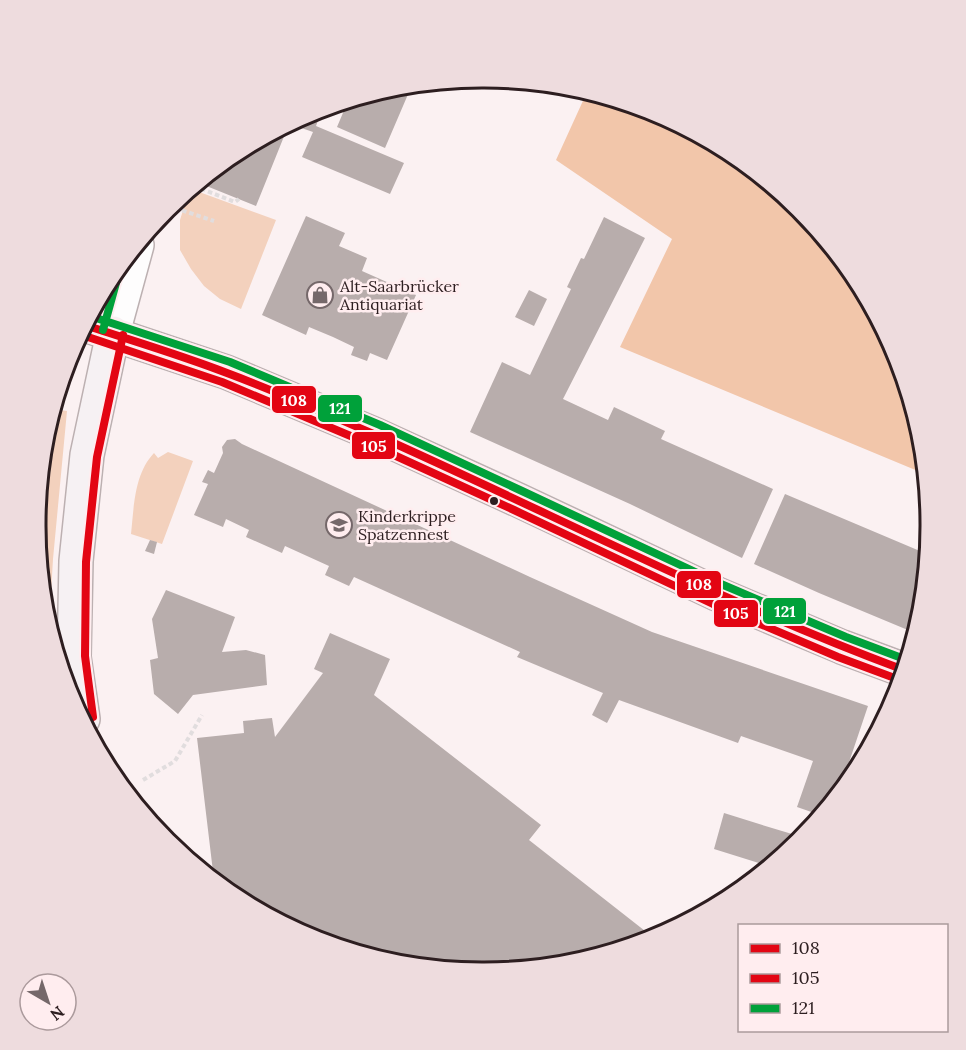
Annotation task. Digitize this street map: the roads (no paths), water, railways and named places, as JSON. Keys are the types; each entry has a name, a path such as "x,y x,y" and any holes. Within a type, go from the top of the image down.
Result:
{"main road":[{"path":"78,686 74,657 76,561 99,329 234,375 366,430 717,594 842,647 895,667"}],"street":[{"path":"99,329 121,281"}],"place":[{"name":"Alt-Saarbrücker Antiquariat","path":"320,295"},
{"name":"Kinderkrippe Spatzennest","path":"339,525"}]}
